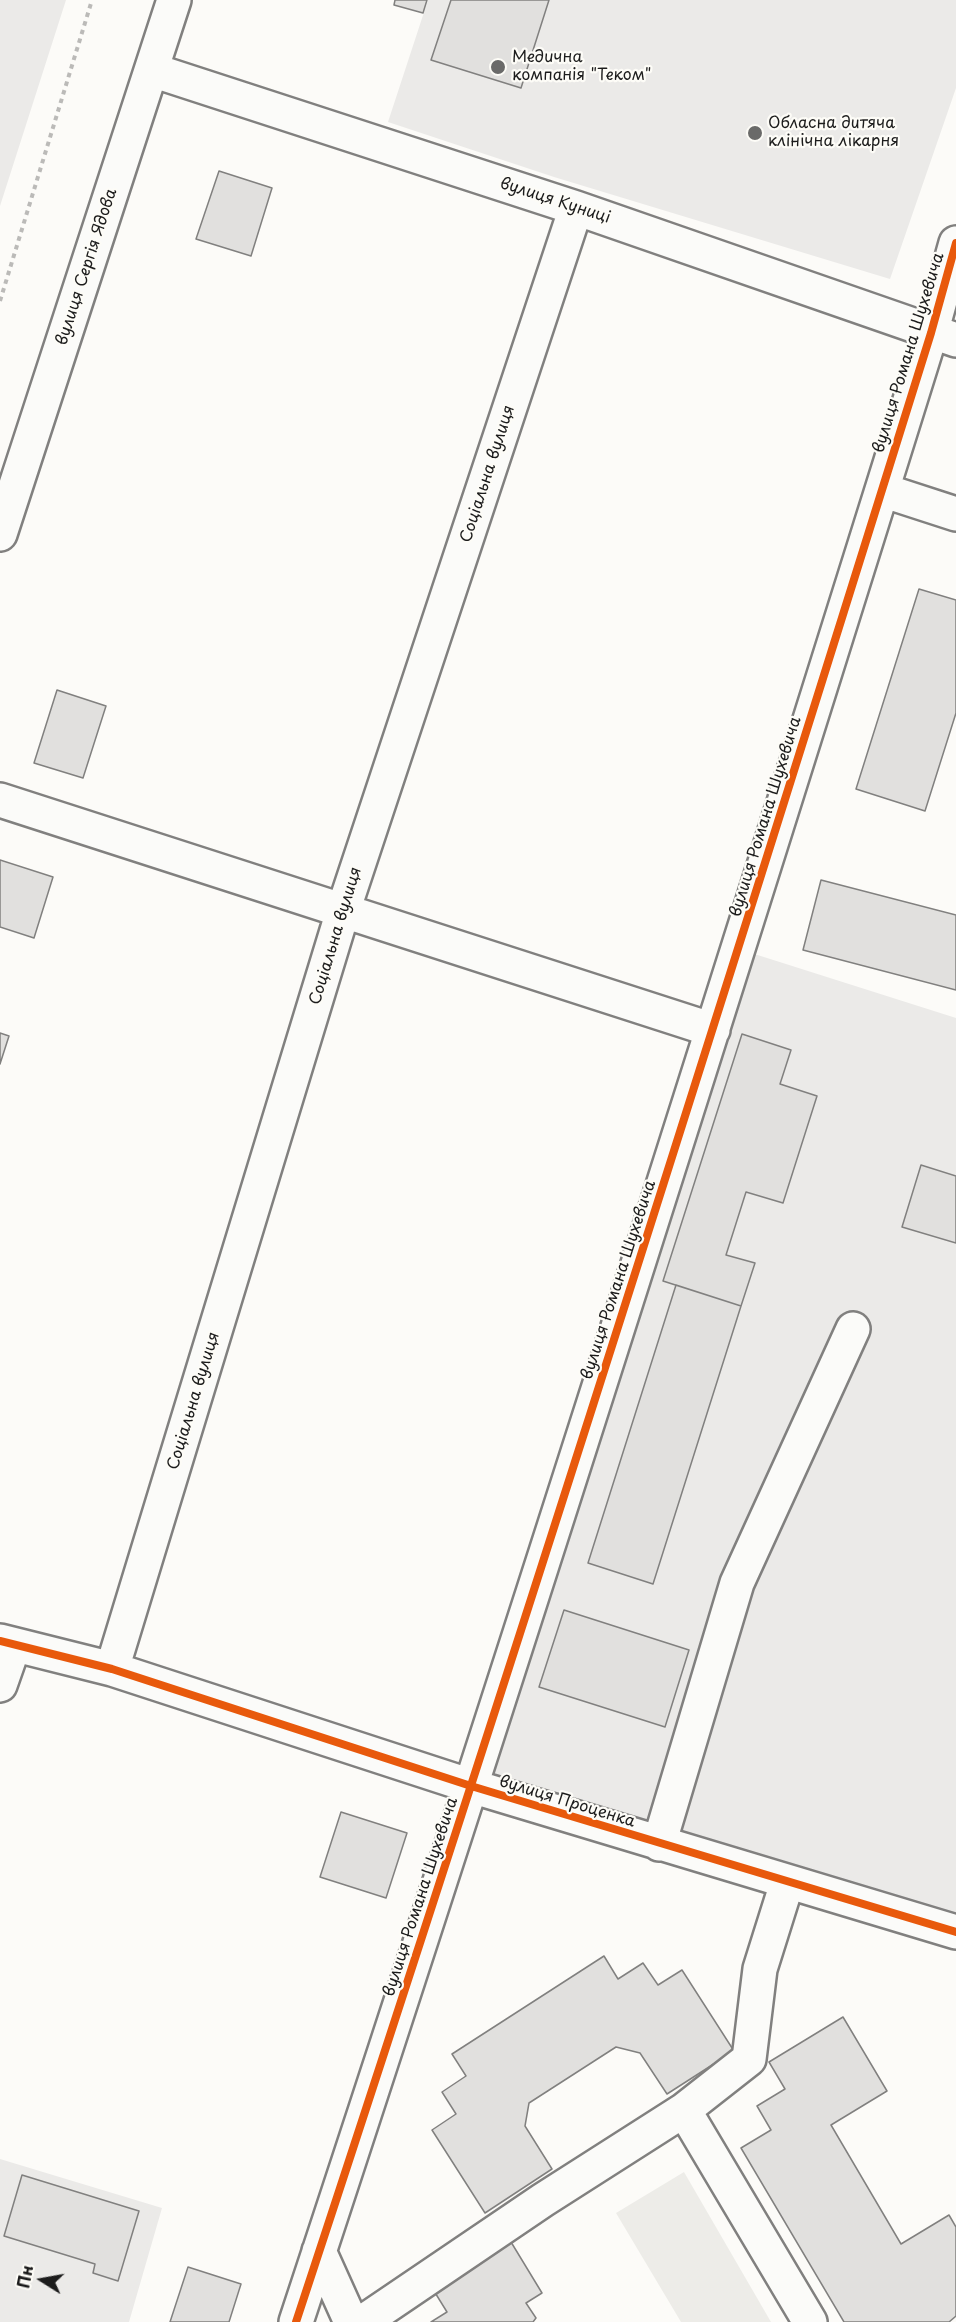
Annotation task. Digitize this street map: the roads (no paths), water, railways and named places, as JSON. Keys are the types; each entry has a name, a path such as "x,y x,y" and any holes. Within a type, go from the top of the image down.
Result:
{"street":[{"name":"вулиця Сергія Ядова","path":"0,534 174,0"},
{"name":"вулиця Куниці","path":"152,70 576,208 944,337"},
{"name":"Соціальна вулиця","path":"112,1669 343,911 576,208"},
{"name":"вулиця Романа Шухевича","path":"296,2322 471,1786 713,1030 882,490 944,337 956,243"},
{"path":"882,490 956,514"},
{"path":"0,800 713,1030"},
{"path":"659,1844 737,1583 853,1329"},
{"path":"0,1684 7,1643"},
{"name":"вулиця Проценка","path":"7,1643 112,1669 471,1786 956,1932"},
{"path":"363,2322 543,2200 684,2110 749,2059 760,1969 787,1883"},
{"path":"684,2110 810,2322"},
{"path":"319,2251 351,2322"}],"place":[{"name":"Медична компанія \"Теком\"","path":"498,67"},
{"name":"Обласна дитяча клінічна лікарня","path":"755,133"}]}
